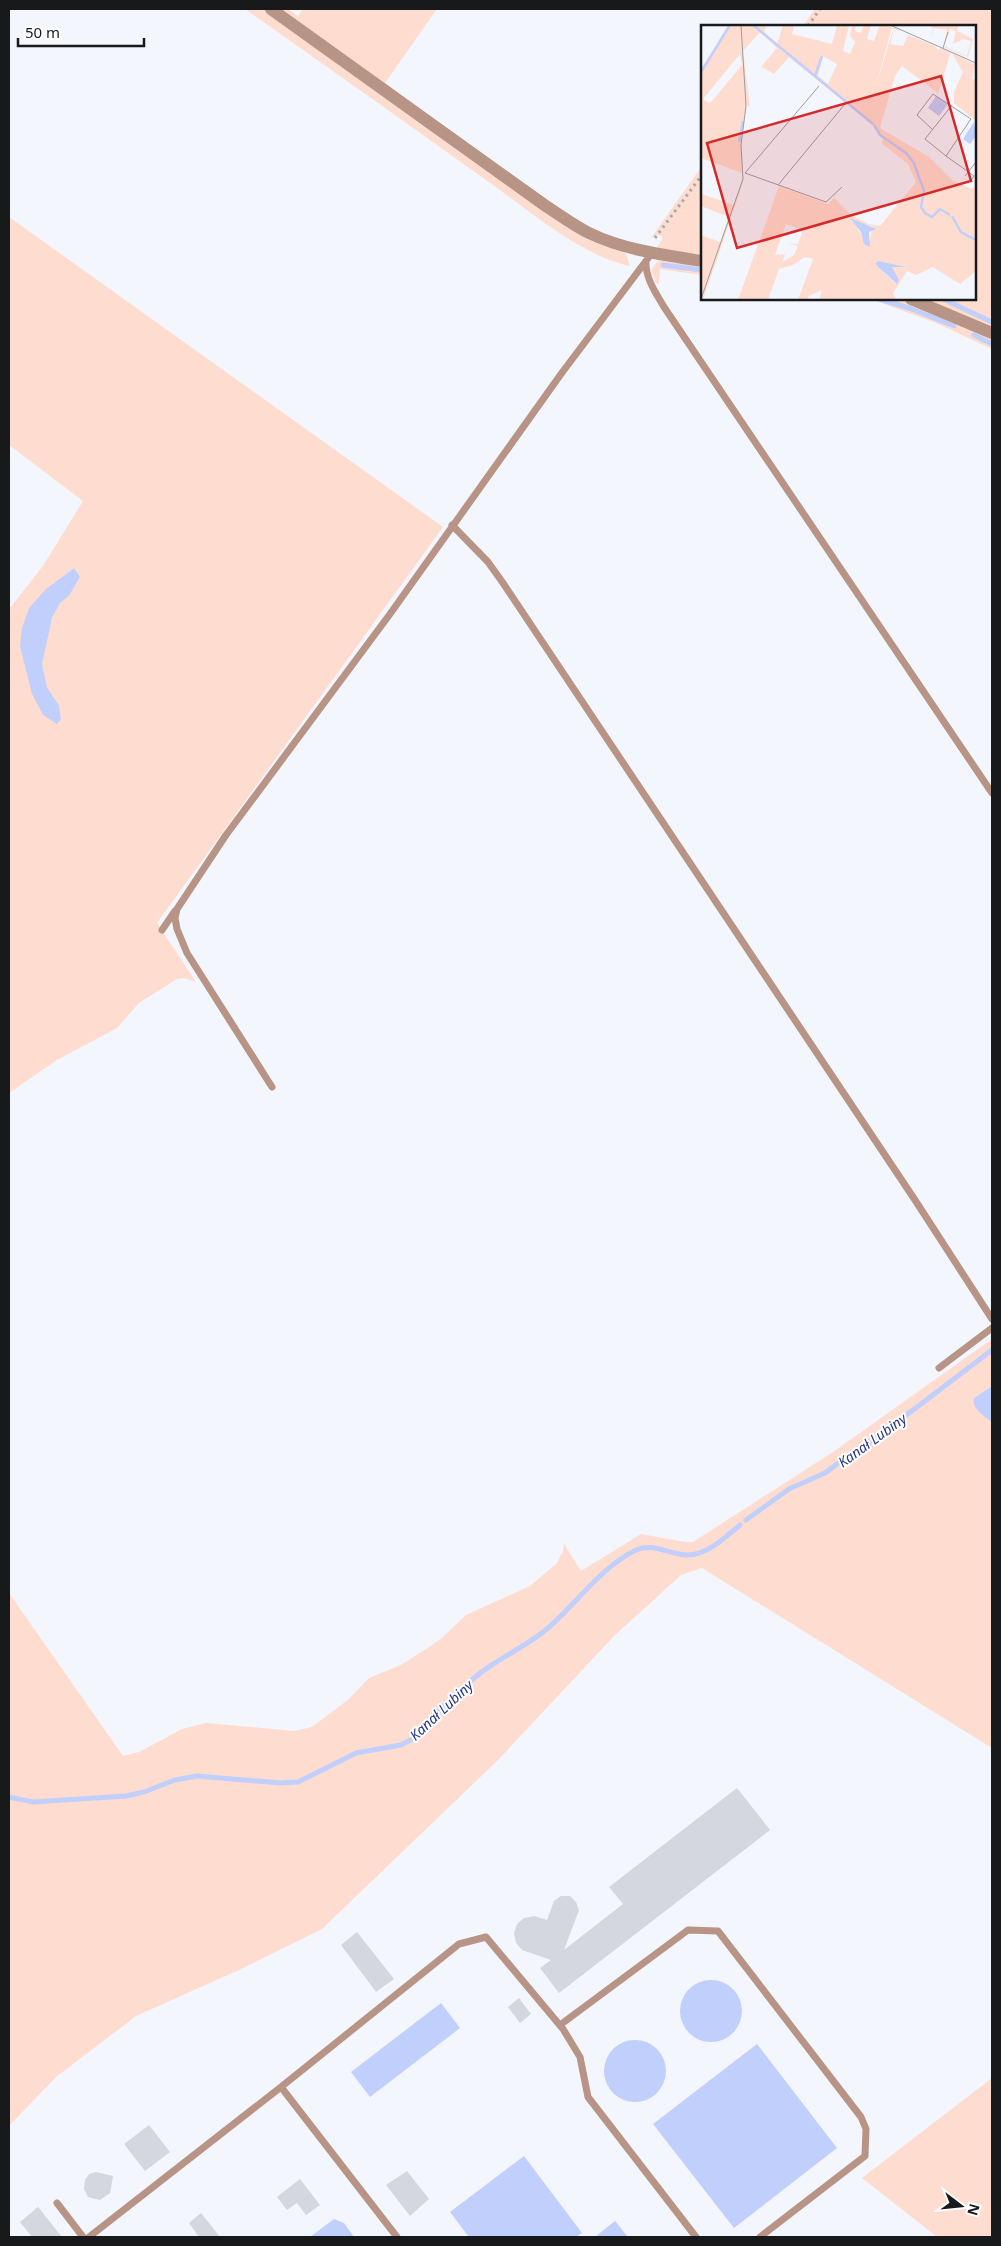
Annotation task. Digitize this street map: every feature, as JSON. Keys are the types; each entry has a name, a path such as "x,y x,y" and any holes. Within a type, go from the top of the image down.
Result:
{"street":[{"path":"271,9 560,216 590,233 648,255 701,261"},
{"path":"913,300 992,333"}],"lane":[{"path":"162,930 226,835 390,614 560,374 648,255"},
{"path":"648,255 645,270 664,307 992,793"},
{"path":"452,525 488,562 503,584 915,1200 992,1319"},
{"path":"177,909 175,918 177,929 188,953 272,1087"},
{"path":"939,1368 992,1328"},
{"path":"560,2025 688,1930 718,1931 861,2117 866,2130 865,2156 760,2237"},
{"path":"89,2237 281,2087 459,1944 486,1937 560,2025 580,2057 588,2097 696,2237"},
{"path":"281,2087 397,2237"},
{"path":"57,2204 83,2237"}],"path":[{"path":"809,25 820,9"},
{"path":"648,255 701,176"}],"shaded area":[{"path":"245,9 288,9 298,16 303,9 437,9 385,83 487,158 626,254 630,266 612,261 595,253 576,244 558,232"},
{"path":"815,9 992,9 992,328 925,300 976,300 976,25 804,25"},
{"path":"701,167 701,257 656,249 662,240 662,236 657,235 651,238"},
{"path":"9,217 443,527 157,923 196,982 184,978 177,979 139,1003 117,1028 57,1060 9,1093 9,609 43,566 83,501 9,445","holes":["74,568 80,577 69,596 60,603 52,618 46,638 42,664 44,675 47,687 59,706 20,646 46,589"]},
{"path":"663,260 701,266 701,275 660,269 659,284 656,283 651,270 657,262"},
{"path":"874,300 902,300 992,337 992,349 936,323"},
{"path":"992,1339 992,1386 974,1398 980,1412 992,1422 992,1748 702,1568 681,1575 614,1636 499,1759 322,1929 239,1970 136,2016 56,2077 9,2126 9,1593 123,1756 139,1752 182,1729 206,1723 294,1731 312,1727 349,1699 369,1678 401,1665 426,1649 442,1638 466,1615 530,1586 556,1564 563,1552 564,1544 581,1571 641,1534 693,1542 833,1452"},
{"path":"992,2078 992,2237 936,2236 862,2178"}],"water":[{"path":"74,568 80,577 69,596 60,603 52,618 42,664 47,687 59,706 61,719 57,724 43,715 32,694 20,646 22,628 29,608 46,589"},
{"path":"992,1386 992,1422 979,1412 974,1405 974,1398"},
{"path":"711,1980 723,1982 733,1989 740,1999 742,2011 740,2023 733,2033 723,2040 711,2042 699,2040 689,2033 682,2023 680,2011 682,1999 689,1989 699,1982"},
{"path":"441,2003 460,2028 370,2097 351,2072"},
{"path":"635,2040 647,2042 657,2049 664,2059 666,2071 664,2083 657,2093 647,2100 635,2102 623,2100 613,2093 606,2083 604,2071 606,2059 613,2049 623,2042"},
{"path":"757,2044 837,2148 734,2228 653,2124"},
{"path":"524,2156 582,2233 576,2237 469,2237 450,2212"},
{"path":"334,2219 344,2223 354,2237 310,2237"},
{"path":"615,2221 628,2237 595,2237"}],"building":[{"path":"737,1788 770,1830 559,1993 540,1968 551,1960 522,1950 516,1943 514,1933 517,1924 524,1918 534,1916 547,1920 554,1901 561,1896 570,1896 576,1902 579,1910 564,1950 623,1904 609,1887"},
{"path":"357,1932 394,1979 376,1992 341,1945"},
{"path":"519,1998 531,2014 520,2023 508,2007"},
{"path":"149,2125 170,2152 145,2171 124,2144"},
{"path":"407,2171 429,2199 410,2216 386,2185"},
{"path":"96,2172 113,2176 110,2193 100,2200 88,2197 84,2189 85,2180 89,2174"},
{"path":"300,2179 320,2205 306,2215 297,2203 287,2210 277,2197"},
{"path":"38,2207 62,2237 32,2237 20,2222"},
{"path":"201,2213 220,2237 199,2237 189,2223"}],"waterway":[{"path":"663,265 701,270"},
{"path":"882,300 909,308 954,326"},
{"path":"945,300 992,322"},
{"path":"974,335 992,344"},
{"name":"Kanał Lubiny","path":"746,1520 789,1489 825,1473 853,1452 867,1445 992,1350"},
{"name":"Kanał Lubiny","path":"9,1797 33,1802 126,1796 144,1792 175,1780 197,1776 281,1783 298,1782 356,1753 401,1745 414,1738 470,1681 548,1628 600,1576 623,1557 636,1550 649,1547 681,1554 695,1554 709,1549 740,1525"}]}
